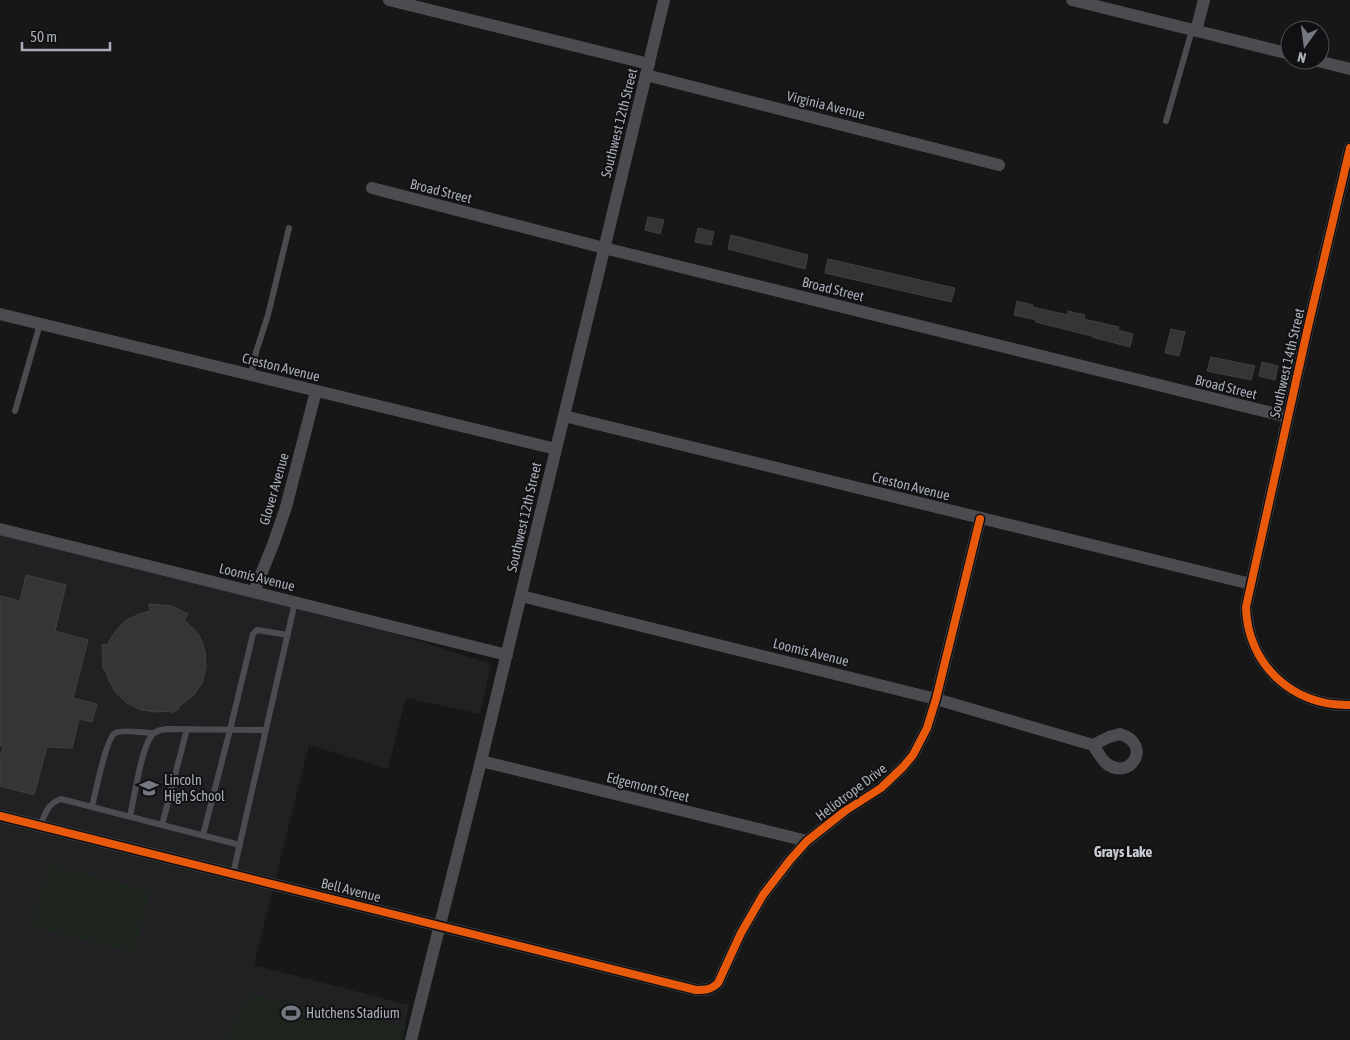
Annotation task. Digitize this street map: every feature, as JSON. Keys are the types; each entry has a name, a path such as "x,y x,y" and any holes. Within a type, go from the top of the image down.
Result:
{"street":[{"name":"Virginia Avenue","path":"389,0 999,165"},
{"name":"Southwest 12th Street","path":"411,1040 507,655 664,0"},
{"path":"1072,0 1280,52"},
{"path":"1194,30 1204,0"},
{"path":"1330,64 1350,69"},
{"name":"Southwest 14th Street","path":"1350,148 1246,607 1247,628 1254,646 1270,672 1290,689 1305,698 1324,703 1350,705"},
{"name":"Broad Street","path":"372,188 604,248 1288,417"},
{"name":"Creston Avenue","path":"0,314 556,449"},
{"name":"Glover Avenue","path":"254,592 286,508 316,391"},
{"name":"Creston Avenue","path":"564,416 1250,584"},
{"name":"Heliotrope Drive","path":"696,990 707,990 713,988 718,983 741,933 763,895 807,841 845,811 881,788 913,755 927,728 936,699 980,519"},
{"name":"Loomis Avenue","path":"0,528 507,655"},
{"name":"Loomis Avenue","path":"521,596 936,699 1093,745"},
{"name":"Edgemont Street","path":"481,761 807,841"},
{"name":"Bell Avenue","path":"0,816 696,990"}],"lane":[{"path":"1166,120 1194,30"},
{"path":"251,375 289,228"},
{"path":"16,411 40,324"},
{"path":"233,874 295,602"},
{"path":"203,835 252,634 257,630 288,635"},
{"path":"92,807 106,750 112,736 116,732 153,733 166,729 266,730"},
{"path":"162,825 187,729"},
{"path":"130,816 145,748 153,733"},
{"path":"40,826 50,806 55,801 61,799 240,845"}],"shaded area":[{"name":"Lincoln High School","path":"0,529 317,608 491,664 480,714 406,698 388,769 309,745 254,965 409,1005 402,1040 0,1040"},
{"path":"48,864 150,890 135,952 32,927"},
{"name":"Hutchens Stadium","path":"247,994 406,1027 402,1040 226,1040"}],"building":[{"path":"648,217 664,220 660,234 645,230"},
{"path":"698,228 714,232 711,245 695,242"},
{"path":"731,235 808,255 805,269 728,249"},
{"path":"828,259 955,288 951,302 825,273"},
{"path":"1017,301 1033,305 1032,307 1068,315 1068,311 1085,315 1084,319 1119,327 1118,330 1133,334 1130,347 1014,315"},
{"path":"1171,329 1185,332 1179,356 1165,353"},
{"path":"1211,357 1255,366 1251,380 1207,371"},
{"path":"1262,362 1278,366 1275,380 1259,376"},
{"path":"26,575 66,585 55,631 88,640 73,698 97,704 92,722 79,719 72,748 47,747 34,795 0,786 0,757 3,747 0,746 0,596 20,601"},
{"path":"149,604 172,606 188,614 184,620 200,637 205,651 206,667 202,683 193,696 178,707 179,709 171,713 170,711 141,710 127,703 115,692 105,669 103,669 102,644 107,645 114,633 125,621 150,611"}],"cycle path":[{"path":"1350,148 1246,607 1248,628 1255,647 1264,664 1277,678 1292,690 1310,699 1329,704 1350,705"},
{"path":"0,816 696,990 708,989 718,983 741,933 763,895 790,860 807,841 845,811 881,788 913,755 927,728 936,699 980,519"}],"place":[{"name":"Lincoln High School","path":"149,788"},
{"name":"Hutchens Stadium","path":"291,1013"}],"district":[{"name":"Grays Lake","path":"1123,851"}]}
